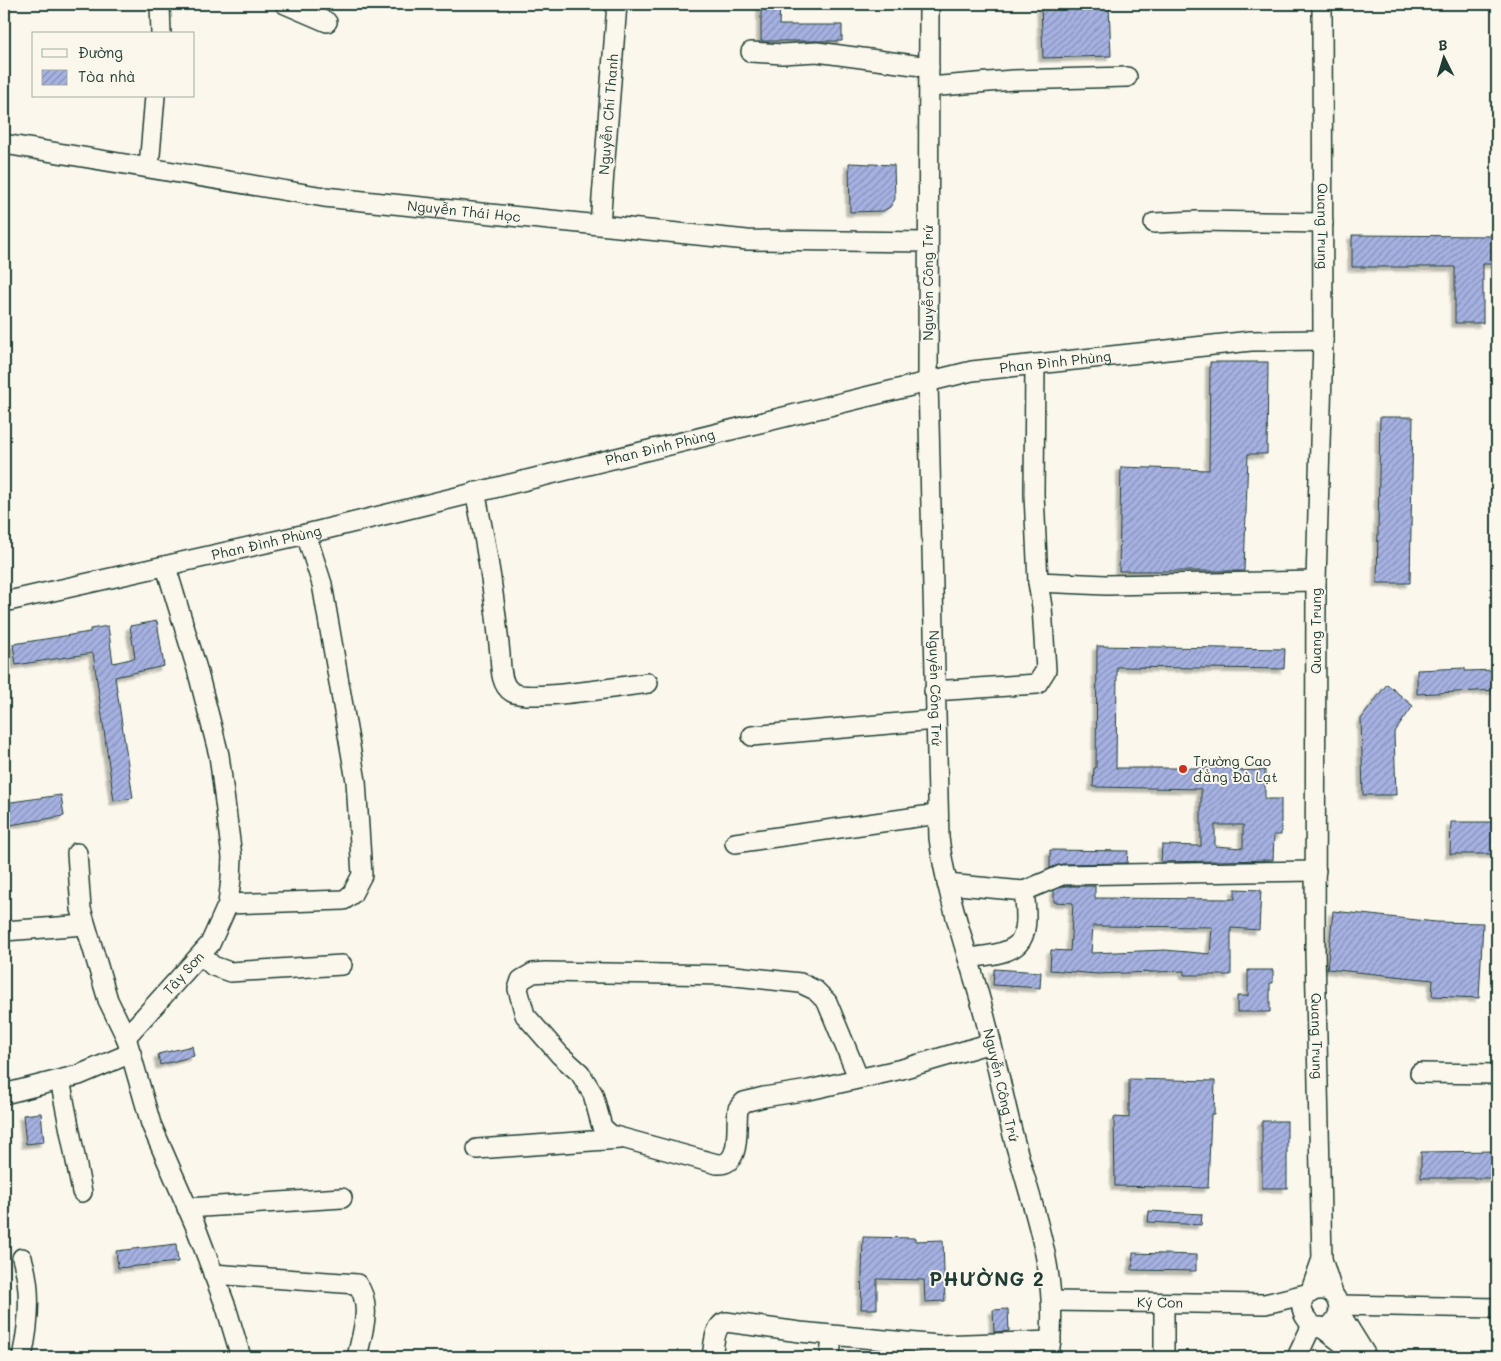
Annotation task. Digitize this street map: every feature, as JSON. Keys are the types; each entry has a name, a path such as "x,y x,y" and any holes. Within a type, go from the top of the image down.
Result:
{"street":[{"path":"160,4 161,32"},
{"path":"285,4 327,22"},
{"name":"Nguyễn Chí Thanh","path":"600,224 617,4"},
{"name":"Nguyễn Công Trứ","path":"929,4 928,382 934,691 940,847 947,884 991,1043 1014,1138 1046,1250 1052,1301 1050,1349"},
{"name":"Quang Trung","path":"1322,4 1323,340 1316,581 1315,951 1322,1259 1337,1304 1366,1357"},
{"path":"751,52 782,54 817,52 929,67"},
{"path":"929,87 1012,80 1127,77"},
{"path":"149,167 155,98"},
{"name":"Nguyễn Thái Học","path":"4,144 324,197 747,240 927,242"},
{"path":"1154,223 1197,221 1323,223"},
{"name":"Phan Đình Phùng","path":"4,602 306,534 972,371 1251,341 1323,340"},
{"path":"934,691 1037,684 1046,670 1042,607 1038,582 1034,485 1036,364"},
{"path":"475,492 495,598 501,670 505,685 511,692 518,695 551,695 648,683"},
{"path":"228,904 344,900 352,894 362,875 356,781 352,752 344,720 342,692 322,584 306,534"},
{"name":"Tây Sơn","path":"128,1045 145,1014 201,956 210,944 228,904 232,857 219,755 197,668 166,567"},
{"path":"1038,582 1106,585 1316,581"},
{"path":"752,736 935,720"},
{"path":"735,843 938,814"},
{"path":"77,853 78,888 86,925 108,1000 128,1045 151,1124 226,1307 241,1357"},
{"path":"947,884 1024,892 1062,875 1316,871"},
{"path":"968,958 998,954 1012,948 1025,935 1027,917 1024,892"},
{"path":"4,931 86,925"},
{"path":"201,956 213,966 230,972 342,965"},
{"path":"858,1077 828,1002 815,990 800,983 726,974 546,972 533,973 521,980 518,989 525,1015 560,1055 580,1073 593,1094 602,1127 610,1135 723,1165 732,1159 736,1139 738,1109 744,1102 809,1090 902,1068 991,1043"},
{"path":"4,1094 60,1080 128,1045"},
{"path":"1420,1073 1497,1074"},
{"path":"60,1080 82,1192"},
{"path":"477,1149 620,1139"},
{"path":"187,1208 342,1198"},
{"path":"22,1258 28,1278 26,1338 22,1357"},
{"name":"Quang Trung","path":"1310,1293 1322,1259"},
{"path":"213,1274 357,1284 365,1300 365,1320 357,1357"},
{"path":"1337,1304 1333,1323 1315,1326 1305,1320 1302,1303 1310,1293 1321,1290 1337,1304 1497,1308"},
{"name":"Ký Con","path":"1052,1301 1266,1304 1310,1293"},
{"path":"1164,1302 1164,1357"},
{"name":"Ký Con","path":"1266,1304 1315,1326 1360,1357"},
{"path":"712,1357 718,1328 723,1322 938,1351 1050,1349"},
{"path":"1297,1357 1315,1326"},
{"path":"830,1357 832,1336"}],"building":[{"path":"761,4 780,4 779,25 842,25 842,41 761,41"},
{"path":"1109,4 1111,56 1043,58 1041,6"},
{"path":"849,163 894,165 895,199 890,207 883,211 850,212"},
{"path":"1352,235 1497,236 1497,264 1483,264 1483,323 1455,323 1455,267 1352,267"},
{"path":"1210,362 1268,362 1267,454 1248,454 1244,571 1119,571 1121,467 1209,470"},
{"path":"1380,417 1413,417 1410,583 1377,583"},
{"path":"157,621 164,666 115,677 133,798 114,801 93,653 16,665 13,644 90,632 90,629 108,626 113,663 135,658 130,626"},
{"path":"1097,646 1285,649 1284,669 1117,667 1116,768 1232,768 1232,771 1265,770 1265,799 1281,799 1281,835 1274,835 1273,860 1161,862 1162,845 1201,846 1201,789 1093,787 1094,768 1096,768","holes":["1215,825 1243,825 1243,848 1215,846"]},
{"path":"1465,668 1465,671 1497,670 1497,690 1417,694 1417,670"},
{"path":"1387,684 1413,706 1394,733 1396,795 1363,795 1361,719"},
{"path":"61,795 64,816 4,826 4,803"},
{"path":"1451,822 1497,822 1497,854 1450,854"},
{"path":"1050,850 1128,851 1127,863 1062,864 1050,868"},
{"path":"1064,886 1095,886 1095,898 1235,899 1235,889 1261,890 1259,930 1231,928 1231,975 1184,975 1184,971 1097,974 1050,970 1051,950 1070,951 1073,903 1054,902 1054,890","holes":["1093,926 1212,927 1210,954 1165,950 1091,953"]},
{"path":"1333,911 1436,922 1483,923 1479,998 1432,996 1433,980 1327,969"},
{"path":"994,969 1041,972 1040,988 993,985"},
{"path":"1248,970 1273,970 1273,983 1270,983 1270,1012 1237,1012 1237,996 1248,996"},
{"path":"192,1046 194,1056 160,1065 158,1054"},
{"path":"1129,1079 1215,1081 1214,1114 1211,1114 1208,1188 1115,1186 1114,1117 1129,1118"},
{"path":"41,1113 44,1142 26,1144 23,1115"},
{"path":"1262,1121 1287,1121 1287,1188 1262,1188"},
{"path":"1497,1151 1497,1178 1421,1178 1421,1152"},
{"path":"1149,1211 1202,1214 1201,1225 1148,1222"},
{"path":"863,1237 915,1238 915,1241 943,1240 945,1301 925,1302 924,1280 877,1279 877,1309 861,1309"},
{"path":"176,1244 178,1262 118,1268 116,1251"},
{"path":"1133,1253 1196,1255 1196,1271 1132,1270"},
{"path":"1008,1309 1009,1331 994,1332 993,1310"}],"place":[{"name":"Trường Cao đẳng Đà Lạt","path":"1183,769"}],"district":[{"name":"PHƯỜNG 2","path":"987,1279"}]}
